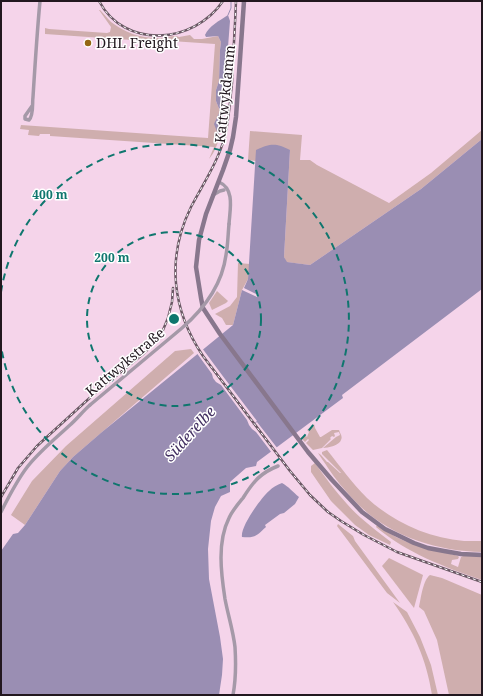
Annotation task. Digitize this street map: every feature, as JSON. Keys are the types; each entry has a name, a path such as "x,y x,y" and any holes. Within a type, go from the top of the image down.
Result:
{"main road":[{"name":"Kattwykdamm","path":"244,1 236,123 230,150 202,224 199,240 198,280 207,311 220,334 296,435 325,472 354,504 370,518 406,540 428,548 455,553 482,554"}],"street":[{"path":"32,106 40,1"},
{"path":"213,196 220,191 226,190 224,185 219,182"},
{"name":"Kattwykstraße","path":"1,512 18,480 41,452 90,405 194,318 204,306 216,287 223,270 226,255 230,198 226,190"},
{"path":"233,695 236,664 235,645 225,599 221,554 222,541 229,517 249,489 262,474 278,466"}],"shaded area":[{"path":"99,10 116,26 141,36 161,38 190,35 194,39 202,39 218,36 221,42 219,81 216,90 216,101 220,111 216,120 218,133 220,134 216,147 209,159 214,147 50,136 50,134 40,134 39,136 28,135 29,130 20,129 21,125 208,138 215,44 135,39 134,45 132,45 132,40 45,34 45,28 110,32 111,27"},
{"path":"482,130 482,139 421,189 310,265 286,262 284,257 290,150 256,150 256,161 248,160 250,131 302,135 300,160 310,160 389,203 431,173"},
{"path":"238,263 250,264 248,279 242,290 233,325 226,325 222,318 215,314 230,306 237,297"},
{"path":"217,291 228,301 212,310 209,303"},
{"path":"191,349 194,353 73,457 60,471 25,525 11,515 32,481 66,446 175,351"},
{"path":"314,424 320,437 332,430 339,430 342,438 340,442 334,446 323,448 340,435 339,432 334,433 335,436 332,436 322,448 313,450 306,443 309,440 308,439 305,442 301,438 305,435 307,437 309,432 307,430"},
{"path":"327,450 351,480 377,507 400,521 424,532 451,539 482,541 482,552 446,548 412,539 380,522 366,512 353,499 334,476 318,453 341,473 322,454 322,452"},
{"path":"315,463 347,504 391,542 390,545 369,535 355,525 331,501 311,472 311,466"},
{"path":"338,524 353,536 355,541 400,603 387,593 337,526"},
{"path":"377,525 407,542 458,556 458,559 452,560 451,564 458,567 461,557 463,556 482,556 482,580 454,570 413,552 376,527"},
{"path":"389,558 423,575 414,608 382,566"},
{"path":"430,575 442,578 482,595 482,695 449,695 437,640 424,611 419,607 424,585"},
{"path":"393,602 407,612 420,637 431,665 438,695 432,695 423,657 407,624"}],"water":[{"path":"228,15 230,21 222,125 218,134 214,124 220,111 216,101 216,90 219,81 221,42 218,36 206,37 205,35 212,26"},
{"name":"Süderelbe","path":"482,139 482,289 342,395 343,398 257,462 256,466 246,468 230,482 230,492 221,496 215,507 211,521 208,549 209,579 223,659 219,695 1,695 1,551 13,534 18,533 25,525 60,471 73,457 233,325 242,290 258,297 258,295 244,288 248,279 256,150 270,145 277,145 290,150 284,257 287,262 310,265 421,189"},
{"path":"282,483 299,497 295,504 265,525 266,527 258,534 253,537 242,537 244,527 256,506 275,486"}],"pier":[{"path":"202,348 257,421 251,426 257,422 278,449 272,453 249,425 247,420 221,385 216,382 196,352"}],"waterway":[{"path":"228,15 231,8 231,1"}],"railway":[{"path":"99,1 111,17 125,28 142,34 160,36 178,33 195,26 210,15 223,1"},
{"path":"236,1 232,83 225,136 214,164 191,207 183,226 178,245 176,283 179,302 185,320 203,356 290,471 310,495 328,512 364,535 397,552 482,582"},
{"path":"1,497 18,468 37,446 94,394 143,354 156,341 168,318 172,302 173,288"}],"place":[{"name":"DHL Freight","path":"88,43"}]}
